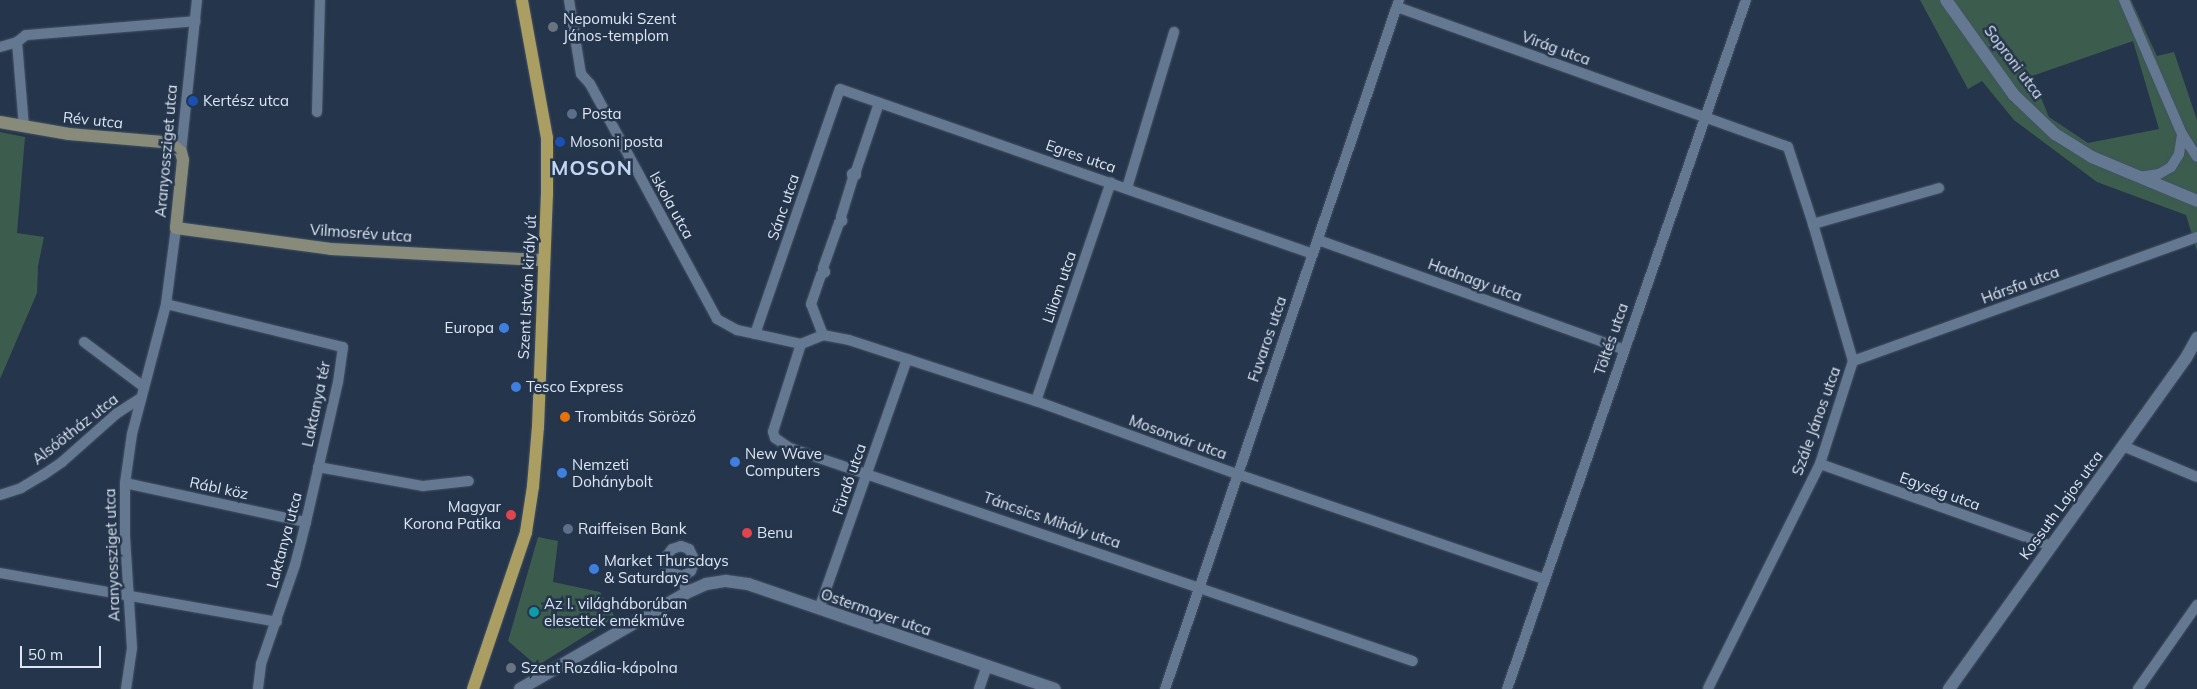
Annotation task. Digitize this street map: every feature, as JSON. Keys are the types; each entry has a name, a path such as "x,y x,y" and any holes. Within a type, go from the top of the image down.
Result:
{"main road":[{"name":"Szent István király út","path":"473,689 526,532 533,486 538,427 548,195 547,138 522,0"},
{"name":"Rév utca","path":"0,122 69,134 163,142 174,146 181,152"},
{"name":"Aranyossziget utca","path":"176,228 183,160 181,152"},
{"name":"Vilmosrév utca","path":"176,228 330,249 544,260"}],"street":[{"name":"Aranyossziget utca","path":"181,152 197,0"},
{"path":"317,112 320,0"},
{"name":"Iskola utca","path":"569,0 581,74 590,84 717,319 737,330 801,344"},
{"name":"Töltés utca","path":"1507,689 1623,348 1706,118 1746,0"},
{"name":"Soproni utca","path":"1946,0 2014,95 2042,123 2076,148 2197,202"},
{"path":"2124,0 2182,134 2197,157"},
{"name":"Virág utca","path":"1398,4 1706,118"},
{"name":"Fuvaros utca","path":"1165,689 1398,4"},
{"path":"0,47 17,42 26,35 195,21"},
{"path":"1127,188 1174,32"},
{"path":"17,42 24,127"},
{"name":"Egres utca","path":"840,89 1313,254"},
{"name":"Sánc utca","path":"755,334 840,89"},
{"path":"801,344 824,335 811,304 879,103"},
{"name":"Szále János utca","path":"1706,118 1788,147 1814,224 1853,361 1820,464 1708,689"},
{"path":"2139,177 2159,174 2171,167 2179,154 2182,134"},
{"name":"Liliom utca","path":"1036,401 1111,182"},
{"path":"1814,224 1939,188"},
{"name":"Aranyossziget utca","path":"126,689 132,648 125,536 125,484 132,434 166,304 176,228"},
{"name":"Hársfa utca","path":"1853,361 2197,237"},
{"name":"Hadnagy utca","path":"1318,240 1623,348"},
{"name":"Laktanya tér","path":"166,304 343,347 338,382 318,467"},
{"name":"Mosonvár utca","path":"824,335 849,340 907,358 1036,401 1237,474 1544,579"},
{"name":"Kossuth Lajos utca","path":"1948,689 2186,358 2197,338"},
{"name":"Alsóötház utca","path":"84,342 144,387"},
{"name":"Táncsics Mihály utca","path":"801,344 774,432 776,438 790,448 868,473 1414,661"},
{"name":"Fürdő utca","path":"819,610 907,358"},
{"name":"Alsóötház utca","path":"0,494 21,488 43,475 62,462 116,414 142,398"},
{"path":"2123,446 2197,477"},
{"name":"Egység utca","path":"1820,464 2051,546"},
{"path":"318,467 423,486 469,481"},
{"name":"Laktanya utca","path":"258,689 261,664 276,622 306,522 318,467"},
{"name":"Rábl köz","path":"125,484 306,522"},
{"path":"681,546 689,549 695,561 691,571 683,576 671,573 665,566 666,557 672,549 681,546"},
{"path":"0,573 276,622"},
{"path":"683,576 686,593"},
{"name":"Ostermayer utca","path":"520,689 686,593 706,584 726,581 748,584 819,610 1055,689"},
{"path":"2138,689 2197,605"},
{"path":"979,689 987,666"}],"green space":[{"path":"1920,0 2131,0 2157,56 2174,52 2197,120 2197,251 2186,215 2097,182 2014,120 1982,81 1968,89","holes":["2133,41 2159,129 2088,143 2049,117 2032,76"]},
{"path":"0,132 25,137 17,233 44,237 38,266 37,293 0,379"},
{"path":"538,537 558,541 553,582 600,592 615,617 537,666 508,641"}],"place":[{"name":"Nepomuki Szent János-templom","path":"553,27"},
{"name":"Kertész utca","path":"193,101"},
{"name":"Posta","path":"572,114"},
{"name":"Mosoni posta","path":"560,142"},
{"name":"Europa","path":"504,328"},
{"name":"Tesco Express","path":"516,387"},
{"name":"Trombitás Söröző","path":"565,417"},
{"name":"New Wave Computers","path":"735,462"},
{"name":"Nemzeti Dohánybolt","path":"562,473"},
{"name":"Magyar Korona Patika","path":"511,515"},
{"name":"Raiffeisen Bank","path":"568,529"},
{"name":"Benu","path":"747,533"},
{"name":"Market Thursdays & Saturdays","path":"594,569"},
{"name":"Az I. világháborúban elesettek emékműve","path":"534,612"},
{"name":"Szent Rozália-kápolna","path":"511,668"}],"district":[{"name":"MOSON","path":"592,167"}]}
